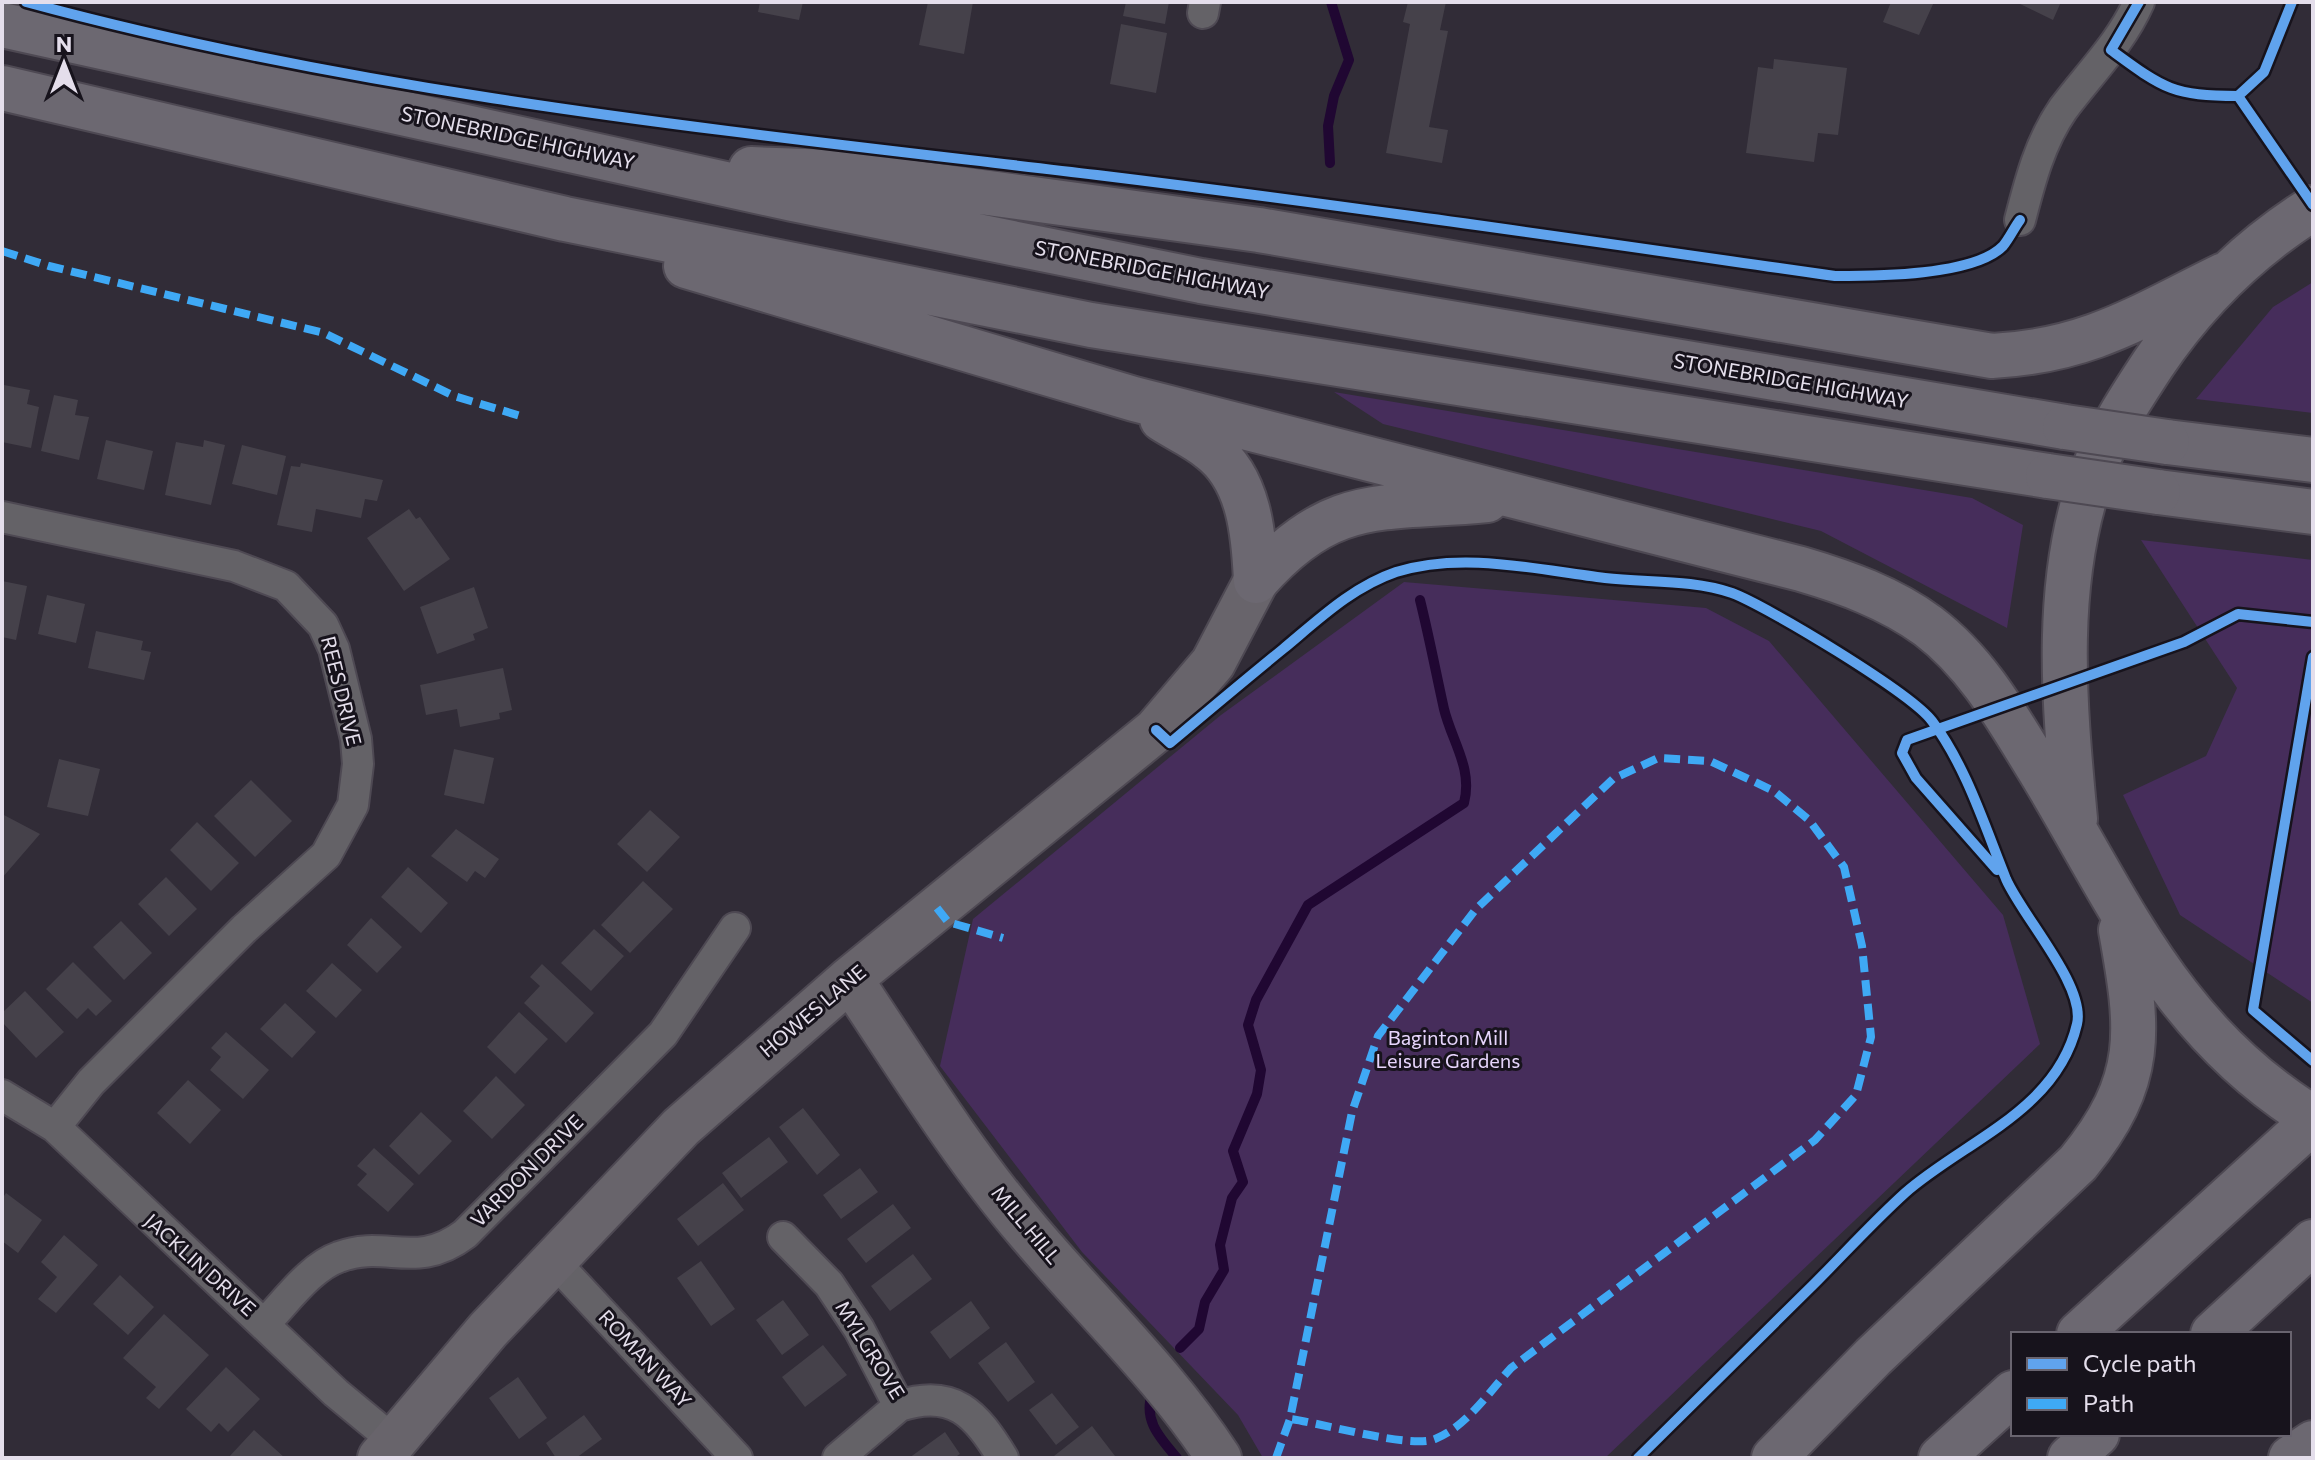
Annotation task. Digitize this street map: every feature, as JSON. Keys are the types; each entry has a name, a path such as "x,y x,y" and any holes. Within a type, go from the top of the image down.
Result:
{"highway":[{"name":"STONEBRIDGE HIGHWAY","path":"2,25 649,166 1201,281 2065,427 2313,460"},
{"path":"2,88 565,219 1091,325 2048,476 2313,512"},
{"path":"649,166 835,172 1259,230 1992,356 2027,355 2091,340 2224,275 2313,208"},
{"path":"565,219 716,278 1134,399 1525,496 1801,569 1843,582 1888,602 1927,625 1973,668 1995,698 2157,971 2209,1033 2270,1090 2313,1120 2081,1332"},
{"path":"2075,829 2066,725 2064,637 2073,552 2095,467 2111,431 2139,385 2170,339 2224,275"},
{"path":"1134,399 1210,449 1232,474 1245,501 1255,541 1256,581"},
{"path":"1256,581 1282,552 1310,531 1343,514 1410,504 1525,496"},
{"path":"1774,1458 1884,1346 2078,1163 2107,1127 2129,1076 2135,1027 2116,904"},
{"path":"2215,1332 2313,1242"},
{"path":"1941,1458 2011,1395"},
{"path":"2070,1458 2095,1436"},
{"path":"2291,1458 2313,1443"}],"main road":[{"name":"HOWES LANE","path":"387,1449 553,1260 681,1127 850,979 1156,730 1213,663 1256,581"},
{"name":"MILL HILL","path":"850,979 974,1162 1027,1230 1196,1422 1219,1458"}],"street":[{"path":"2020,220 2047,135 2111,50 2139,2"},
{"name":"REES DRIVE","path":"2,517 234,566 286,586 323,625 334,649 356,739 358,764 353,805 326,855 244,929 102,1071 55,1127"},
{"name":"VARDON DRIVE","path":"265,1323 314,1274 340,1256 434,1253 465,1234 663,1034 735,928"},
{"name":"JACKLIN DRIVE","path":"2,1095 55,1127 156,1226 265,1323 387,1449"},
{"name":"MYLGROVE","path":"783,1237 829,1284 859,1329 899,1406 922,1398 940,1398 960,1407 983,1426 1003,1458"},
{"name":"ROMAN WAY","path":"553,1260 737,1458"},
{"path":"838,1458 899,1406"}],"green space":[{"path":"2313,282 2313,413 2196,399 2273,307"},
{"path":"1334,392 1972,498 2023,525 2007,628 1821,531 1383,424"},
{"path":"2141,540 2313,560 2313,1003 2180,915 2123,795 2206,756 2237,688"},
{"name":"Baginton Mill Leisure Gardens","path":"1404,582 1706,608 1769,641 2003,915 2040,1044 1605,1458 1263,1458 1238,1415 1082,1252 940,1066 973,919 1221,715"}],"building":[{"path":"760,2 803,2 799,20 758,12"},
{"path":"928,2 973,2 964,54 919,45"},
{"path":"1126,2 1169,2 1165,24 1123,16"},
{"path":"1408,2 1446,2 1440,30 1448,31 1429,127 1448,130 1442,163 1386,153 1410,24 1403,22"},
{"path":"1891,2 1934,2 1919,35 1883,22"},
{"path":"2016,2 2061,2 2053,20"},
{"path":"1121,24 1167,33 1156,93 1110,84"},
{"path":"1774,59 1847,68 1838,135 1818,133 1814,162 1746,153 1758,67 1773,69"},
{"path":"4,385 30,390 27,404 39,407 31,448 2,442"},
{"path":"54,395 78,400 75,415 89,417 79,460 41,451"},
{"path":"106,440 153,451 144,490 97,479"},
{"path":"204,440 225,445 211,505 165,495 176,442 203,447"},
{"path":"242,445 286,456 277,495 232,484"},
{"path":"301,463 383,480 377,501 365,499 361,518 316,509 312,532 277,525 291,466 300,467"},
{"path":"409,509 416,519 420,517 450,559 404,591 367,538"},
{"path":"2,581 27,586 16,640 2,637"},
{"path":"474,587 488,628 473,634 475,640 437,654 420,607"},
{"path":"47,595 85,604 76,643 38,634"},
{"path":"96,631 143,641 141,650 151,652 144,680 88,668"},
{"path":"503,668 512,710 499,713 500,719 460,727 457,709 426,715 420,685"},
{"path":"454,749 494,758 484,804 444,795"},
{"path":"59,759 100,769 88,816 47,807"},
{"path":"251,780 292,821 255,857 214,816"},
{"path":"650,810 680,837 647,872 617,844"},
{"path":"2,814 40,834 2,878"},
{"path":"197,822 239,863 211,891 170,850"},
{"path":"456,829 499,859 485,878 475,871 467,882 431,856"},
{"path":"408,867 448,903 421,933 381,897"},
{"path":"166,877 197,909 169,936 138,904"},
{"path":"643,881 673,909 630,953 601,925"},
{"path":"371,918 402,947 377,973 347,945"},
{"path":"121,921 152,953 124,980 93,947"},
{"path":"594,929 624,956 591,991 561,963"},
{"path":"73,962 112,1001 96,1016 88,1008 77,1019 46,989"},
{"path":"332,963 362,990 336,1018 306,991"},
{"path":"542,964 594,1013 566,1043 524,1003 540,986 530,977"},
{"path":"25,991 64,1032 36,1058 2,1022 2,1013"},
{"path":"285,1003 316,1032 292,1058 260,1029"},
{"path":"519,1012 548,1039 515,1074 487,1047"},
{"path":"226,1032 269,1070 243,1099 210,1070 221,1057 211,1048"},
{"path":"496,1076 525,1105 492,1139 463,1111"},
{"path":"188,1080 221,1110 190,1144 157,1113"},
{"path":"803,1108 840,1155 817,1175 779,1127"},
{"path":"421,1112 452,1141 419,1175 389,1146"},
{"path":"769,1137 788,1162 741,1198 722,1173"},
{"path":"374,1148 414,1184 388,1212 357,1185 367,1174 357,1166"},
{"path":"860,1168 878,1192 841,1219 823,1195"},
{"path":"723,1183 744,1210 698,1246 677,1219"},
{"path":"6,1193 42,1220 18,1253 2,1241 2,1199"},
{"path":"893,1204 911,1228 866,1263 847,1239"},
{"path":"64,1235 98,1265 56,1313 38,1299 57,1277 41,1262"},
{"path":"913,1254 932,1279 890,1311 871,1286"},
{"path":"701,1261 735,1309 711,1326 677,1278"},
{"path":"120,1275 154,1307 128,1335 93,1304"},
{"path":"783,1300 809,1335 782,1355 756,1320"},
{"path":"971,1301 990,1328 950,1359 930,1332"},
{"path":"164,1314 209,1355 159,1409 146,1398 156,1387 123,1358"},
{"path":"1006,1342 1035,1382 1008,1402 978,1363"},
{"path":"823,1345 847,1375 805,1407 782,1377"},
{"path":"226,1367 260,1399 228,1432 219,1423 211,1432 186,1409"},
{"path":"518,1377 547,1418 519,1439 489,1398"},
{"path":"1052,1393 1079,1427 1056,1445 1029,1410"},
{"path":"584,1415 602,1439 576,1458 556,1458 546,1443"},
{"path":"1092,1426 1115,1456 1055,1458 1054,1456"},
{"path":"254,1430 285,1458 228,1458"},
{"path":"945,1432 960,1454 954,1458 909,1458"}],"waterway":[{"path":"1330,163 1328,126 1334,96 1349,60 1331,2"},
{"path":"1180,1348 1199,1329 1205,1302 1224,1270 1220,1245 1232,1198 1243,1182 1233,1151 1257,1094 1261,1070 1248,1025 1256,1000 1308,905 1464,803 1464,767 1444,709 1420,600"},
{"path":"1153,1391 1151,1419 1177,1458"}],"marked path":[{"path":"2,251 49,266 324,333 454,396 524,417"},
{"path":"1276,1458 1290,1419 1352,1112 1378,1036 1476,909 1613,779 1658,758 1710,761 1774,791 1809,820 1844,867 1862,946 1871,1037 1856,1095 1815,1140 1511,1368 1477,1408 1446,1433 1435,1439 1406,1441 1290,1419"},
{"path":"937,908 948,922 1003,938"}],"cycle path":[{"path":"26,2 157,35 290,63 558,108 1282,199 1835,276 1923,272 1970,263 1989,256 2003,246 2020,220"},
{"path":"2139,2 2111,50 2169,87 2198,94 2238,96 2264,72 2292,2"},
{"path":"2238,96 2313,205"},
{"path":"1156,730 1170,743 1323,616 1350,595 1380,578 1422,566 1474,563 1605,578 1685,583 1732,593 1805,632 1897,691 1932,721 1944,739 1974,797 2006,879 2063,971 2072,991 2077,1024 2066,1054 2050,1080 2006,1122 1929,1174 1893,1204 1638,1458"},
{"path":"1997,870 1916,778 1902,753 1907,740 2184,642 2238,614 2313,622"},
{"path":"2313,657 2253,1010 2313,1061"}]}
